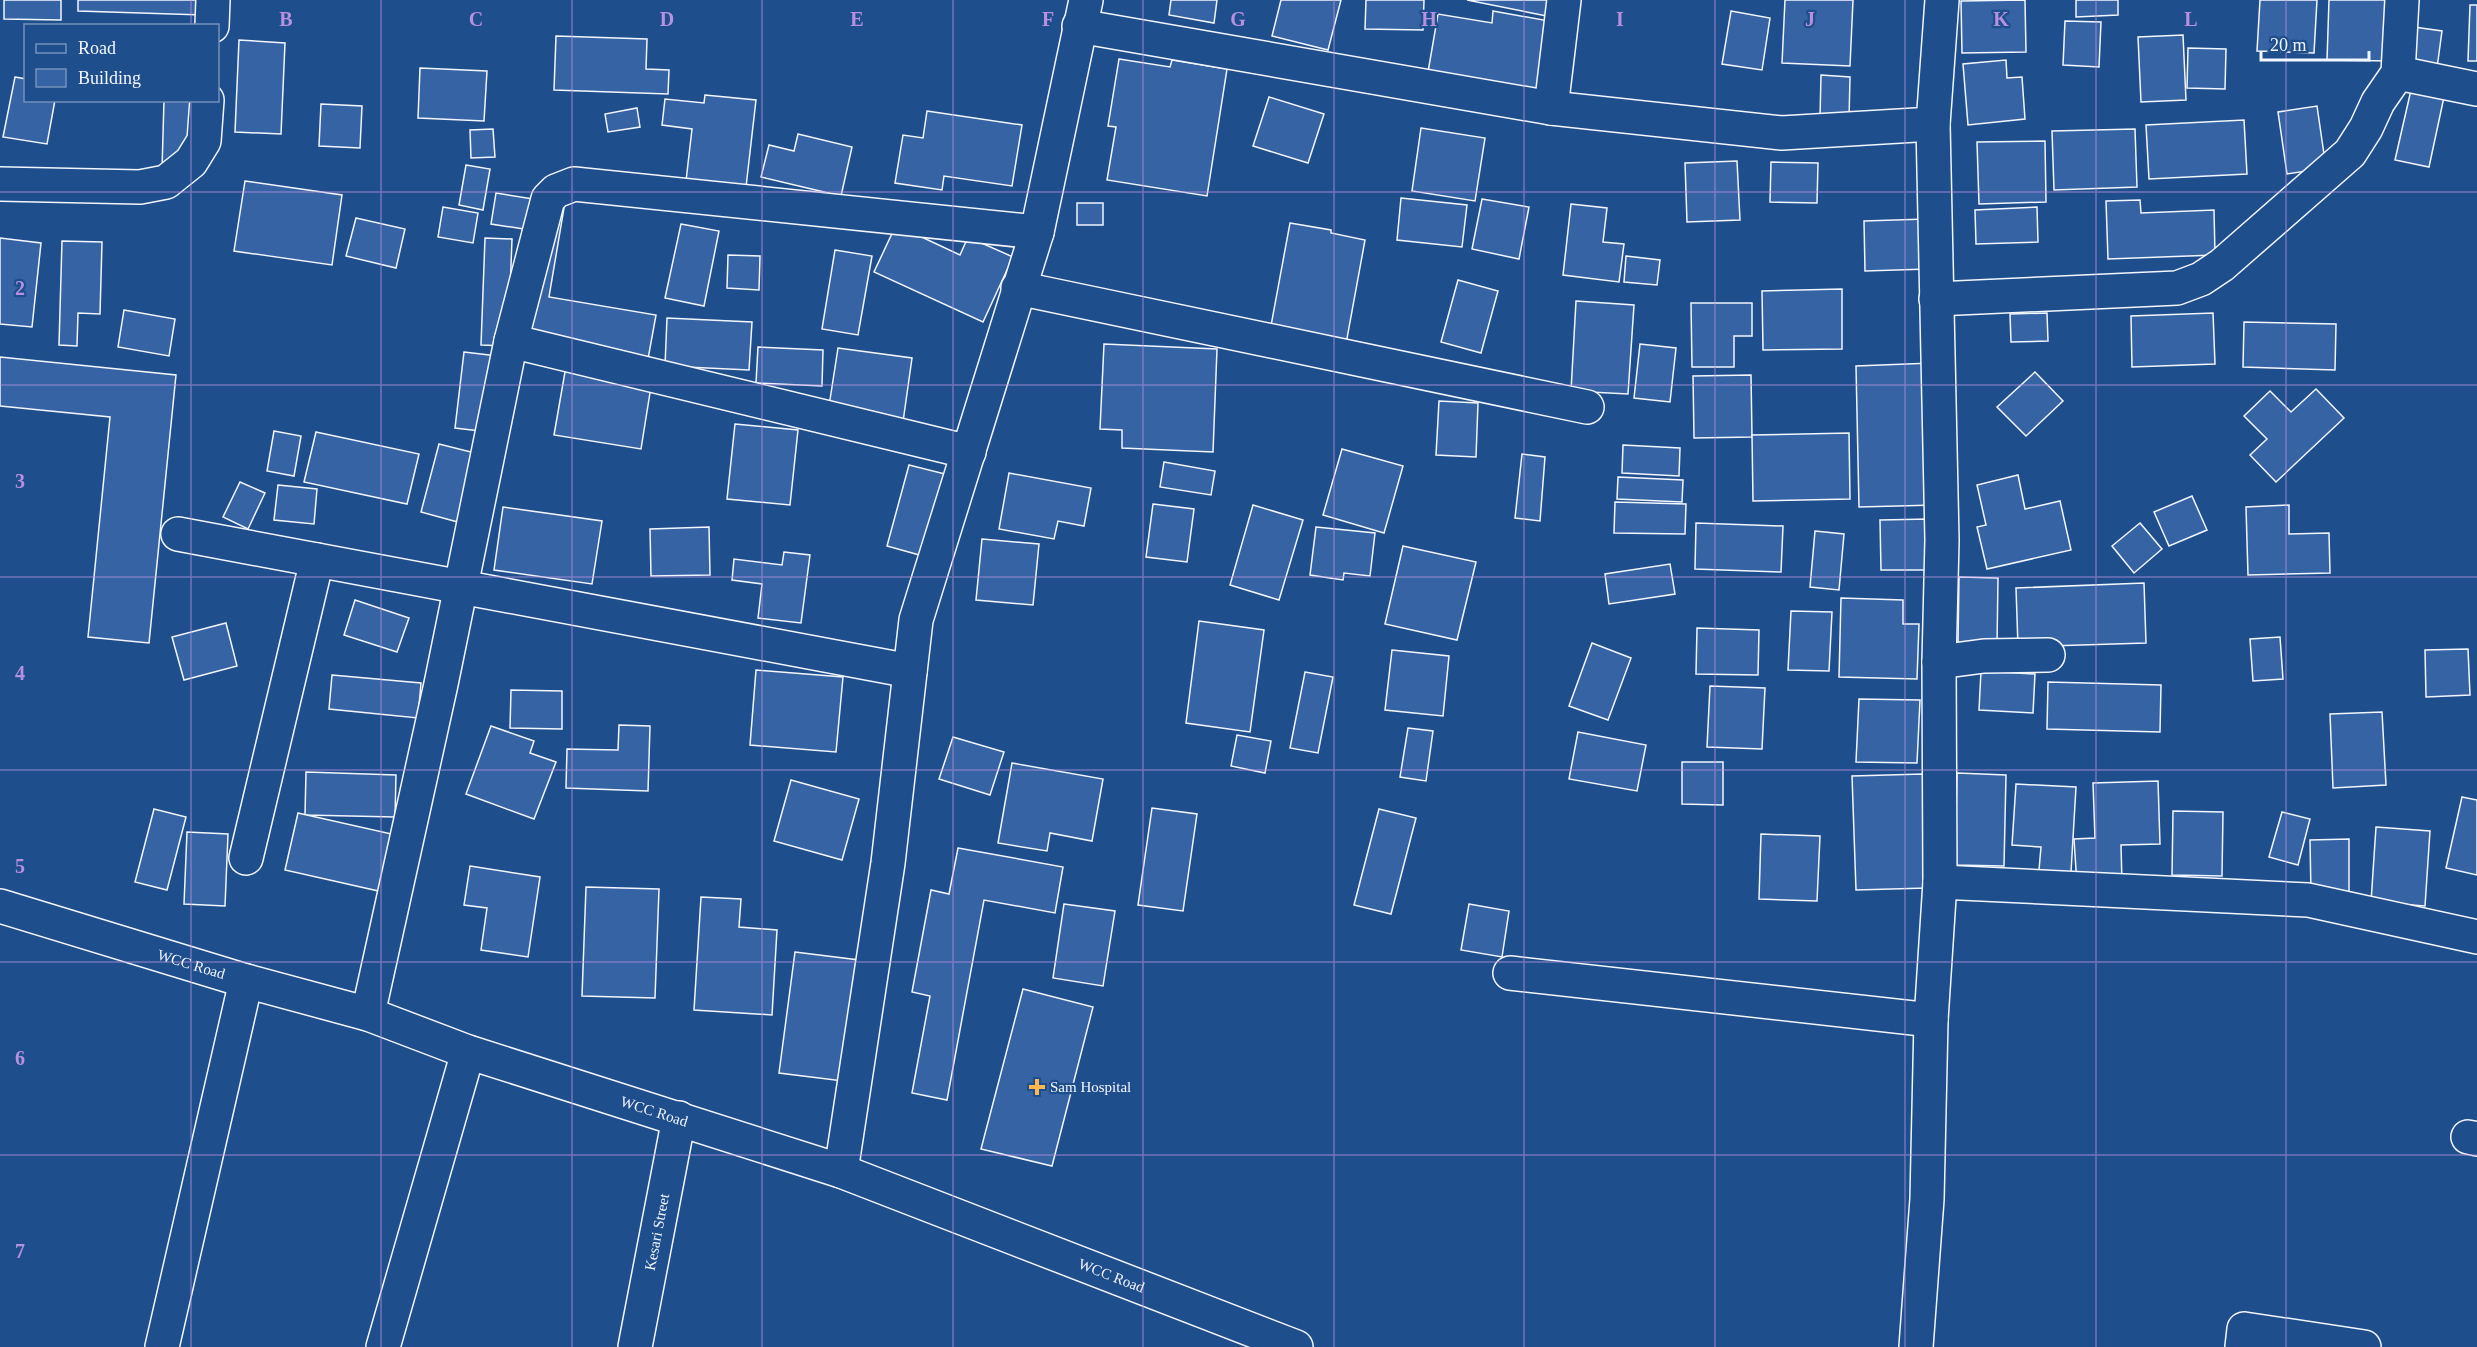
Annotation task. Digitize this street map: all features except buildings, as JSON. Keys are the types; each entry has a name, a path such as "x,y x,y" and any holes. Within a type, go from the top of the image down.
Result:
{"street":[{"path":"212,24 213,0"},
{"path":"1551,108 1564,0"},
{"path":"1916,1347 1927,1199 1931,1020 1940,882 1939,662 1942,540 1934,124 1942,0"},
{"path":"1936,299 2178,288 2201,279 2222,265 2350,153 2362,136 2378,102 2398,73 2402,0"},
{"path":"841,1171 888,863 916,620 1037,232 1083,13 1551,108 1782,133 1934,124"},
{"path":"2398,73 2477,89"},
{"path":"0,183 140,187 166,182 191,162 204,141 207,102"},
{"path":"368,1014 441,684 511,341 548,199 556,191 574,184 1037,232"},
{"path":"1018,288 1587,407"},
{"path":"511,341 969,452"},
{"path":"178,534 910,671"},
{"path":"246,858 317,560"},
{"path":"1939,662 1984,656 2048,655"},
{"path":"1940,882 2308,900 2477,937"},
{"name":"WCC Road","path":"0,906 246,981 368,1014 468,1052 841,1171 1296,1347"},
{"path":"1510,973 1931,1020"},
{"path":"162,1347 246,981"},
{"path":"383,1347 468,1052"},
{"name":"Kesari Street","path":"635,1347 679,1118"},
{"path":"2242,1347 2244,1329 2364,1347"}],"place":[{"name":"Sam Hospital","path":"1037,1087"}]}
